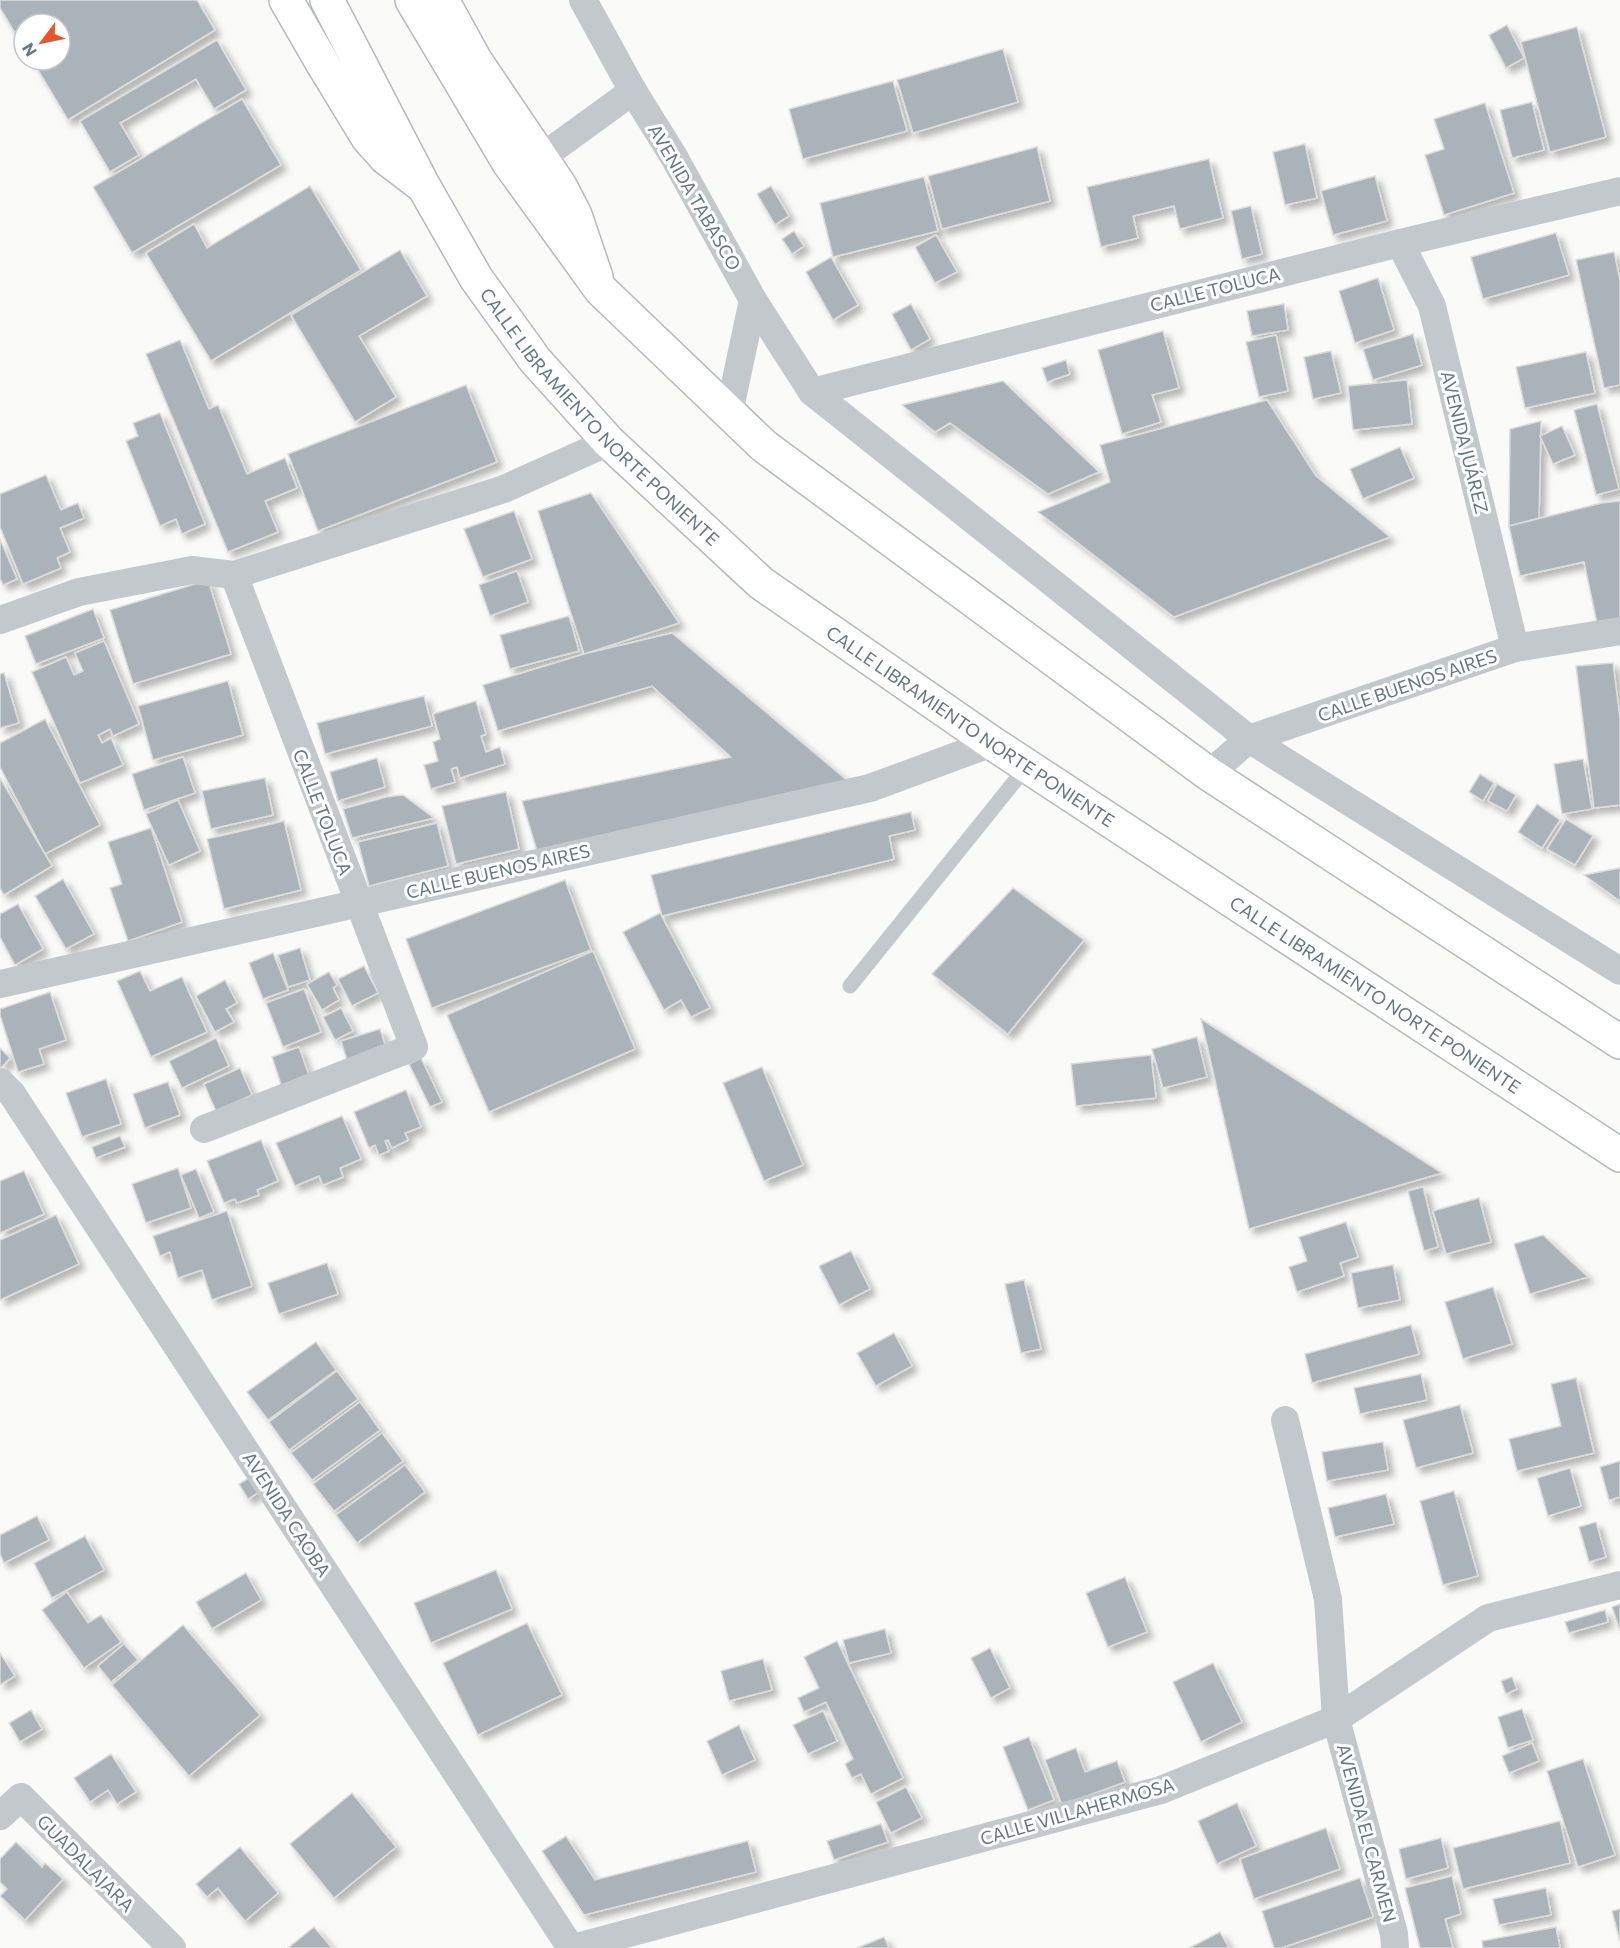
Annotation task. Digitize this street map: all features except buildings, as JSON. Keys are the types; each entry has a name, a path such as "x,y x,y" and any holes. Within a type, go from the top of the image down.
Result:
{"main road":[{"name":"CALLE LIBRAMIENTO NORTE PONIENTE","path":"286,0 368,138 386,158 424,187"},
{"name":"CALLE LIBRAMIENTO NORTE PONIENTE","path":"327,0 424,187 476,278 535,360 609,442 761,583 992,743 1620,1155"},
{"path":"412,0 509,163 601,290 764,446 1209,774 1620,1042"},
{"path":"442,0 475,60 560,186 575,215 601,290"}],"street":[{"name":"AVENIDA TABASCO","path":"583,0 753,300 812,392 1249,739 1620,971"},
{"path":"542,157 633,91"},
{"name":"CALLE TOLUCA","path":"812,392 1400,243 1620,191"},
{"name":"AVENIDA JUÁREZ","path":"1400,243 1432,306 1515,648"},
{"path":"729,413 753,300"},
{"path":"0,620 79,592 192,570 234,575 504,489 609,442"},
{"name":"CALLE TOLUCA","path":"204,1129 414,1047 234,575"},
{"name":"CALLE BUENOS AIRES","path":"1209,774 1249,739 1515,648 1620,631"},
{"name":"CALLE BUENOS AIRES","path":"0,984 870,788 992,743"},
{"name":"AVENIDA CAOBA","path":"0,1082 12,1094 572,1948"},
{"name":"AVENIDA EL CARMEN","path":"1285,1420 1328,1599 1336,1719 1394,1934 1395,1948"},
{"name":"CALLE VILLAHERMOSA","path":"572,1948 1161,1790 1336,1719 1488,1618 1620,1585"},
{"name":"GUADALAJARA","path":"0,1816 21,1797 172,1948"}],"lane":[{"path":"850,987 1027,766"}]}
